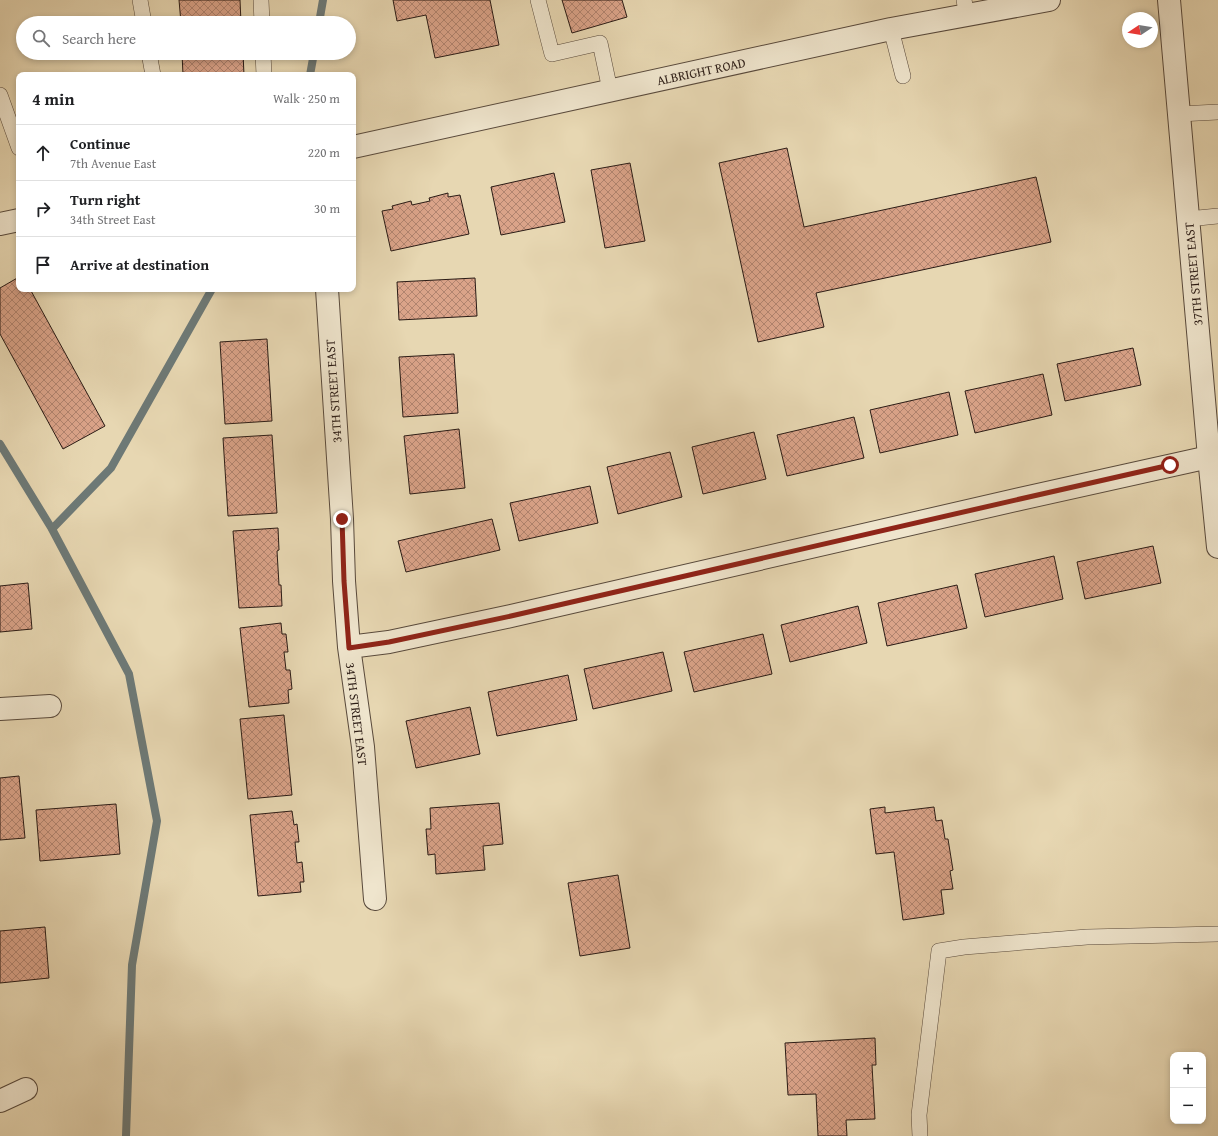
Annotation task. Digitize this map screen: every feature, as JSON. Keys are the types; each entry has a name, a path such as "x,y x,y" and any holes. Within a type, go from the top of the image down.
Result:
{"street":[{"name":"ALBRIGHT ROAD","path":"356,146 891,30 975,7 1049,0"},
{"name":"37TH STREET EAST","path":"1169,0 1218,547"},
{"path":"0,224 16,221"},
{"name":"34TH STREET EAST","path":"327,292 342,512 344,581 349,648 362,747 375,899"},
{"path":"349,648 389,642 511,616 1209,457"},
{"path":"0,709 50,706"},
{"path":"0,1102 26,1089"}],"lane":[{"path":"140,0 143,16"},
{"path":"261,0 262,16"},
{"path":"538,0 552,54 600,43 610,90"},
{"path":"891,30 903,76"},
{"path":"150,60 152,72"},
{"path":"263,60 264,72"},
{"path":"0,95 16,140"},
{"path":"1179,114 1218,112"},
{"path":"1188,219 1218,216"},
{"path":"920,1136 919,1115 939,951 964,946 1087,937 1218,934"}],"building":[{"path":"179,0 240,0 241,16 180,16"},
{"path":"393,0 490,0 499,45 435,58 426,15 397,21"},
{"path":"562,0 622,0 627,17 572,33"},
{"path":"182,60 243,60 244,72 183,72"},
{"path":"787,148 804,227 1036,177 1051,242 816,293 824,327 758,342 719,163"},
{"path":"630,163 645,241 605,248 591,170"},
{"path":"554,173 565,222 501,235 491,187"},
{"path":"448,193 448,197 460,195 469,234 391,251 382,211 393,209 392,206 411,201 412,205 430,201 429,198"},
{"path":"475,278 477,316 399,320 397,282"},
{"path":"16,279 16,292 32,292 105,426 63,449 0,334 0,288"},
{"path":"267,339 272,421 225,424 220,342"},
{"path":"1133,348 1141,385 1065,401 1057,364"},
{"path":"454,354 458,413 403,417 399,357"},
{"path":"1043,374 1052,415 975,433 965,391"},
{"path":"949,392 958,435 880,453 870,410"},
{"path":"854,417 864,458 787,476 777,435"},
{"path":"459,429 465,488 410,494 404,436"},
{"path":"754,432 766,479 703,494 692,447"},
{"path":"272,435 277,513 228,516 223,438"},
{"path":"670,452 682,497 618,514 607,467"},
{"path":"590,486 598,523 519,541 510,503"},
{"path":"492,519 500,550 406,572 398,541"},
{"path":"278,528 279,550 277,551 282,606 239,608 233,531"},
{"path":"1153,546 1161,583 1085,599 1077,562"},
{"path":"1054,556 1063,599 985,617 975,574"},
{"path":"28,583 32,629 0,632 0,586"},
{"path":"957,585 967,628 887,646 878,603"},
{"path":"858,606 867,643 790,662 781,625"},
{"path":"281,623 282,634 286,634 288,652 284,652 286,670 290,670 292,689 288,690 289,703 249,707 240,628"},
{"path":"763,634 772,674 694,692 684,652"},
{"path":"663,652 672,691 593,709 584,669"},
{"path":"568,675 577,720 497,736 488,692"},
{"path":"470,707 480,754 416,768 406,721"},
{"path":"284,715 292,795 248,799 240,719"},
{"path":"19,776 25,838 0,840 0,778"},
{"path":"499,803 503,844 483,846 485,870 436,874 435,854 428,855 426,829 431,829 430,808"},
{"path":"116,804 120,854 40,861 36,810"},
{"path":"885,807 885,813 934,807 936,821 942,820 945,839 948,839 953,870 950,871 953,889 941,890 944,914 903,920 894,852 876,854 870,809"},
{"path":"292,811 294,825 297,824 299,842 295,842 297,863 302,862 304,882 300,882 301,892 258,896 250,815"},
{"path":"618,875 630,948 580,956 568,883"},
{"path":"45,927 49,978 0,983 0,931"},
{"path":"875,1038 876,1065 872,1065 875,1119 846,1120 847,1136 818,1136 816,1094 788,1095 785,1043"}],"waterway":[{"path":"320,16 323,0"},
{"path":"311,72 313,60"},
{"path":"52,529 111,468 210,292"},
{"path":"0,444 52,529 129,674 157,821 132,965 126,1136"}],"route":[{"path":"342,519 344,581 349,648 389,642 511,616 1170,465"}]}
